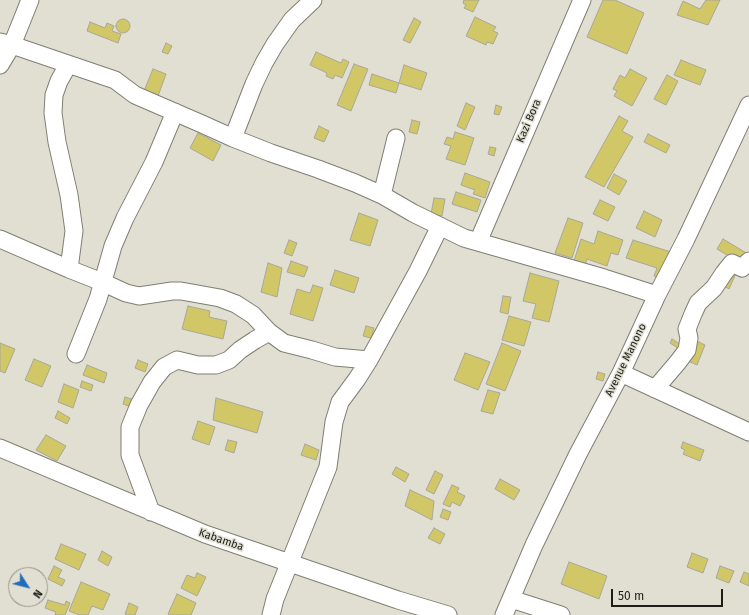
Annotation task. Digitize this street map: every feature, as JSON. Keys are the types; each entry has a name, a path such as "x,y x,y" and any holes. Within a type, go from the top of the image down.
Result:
{"street":[{"path":"0,65 6,43 30,0"},
{"path":"233,138 254,84 275,44 292,20 313,0"},
{"name":"Kazi Bora","path":"478,242 582,0"},
{"path":"6,43 114,80 135,95 233,138 355,183 382,195 413,213 464,238 604,278 657,295"},
{"path":"68,65 59,81 54,95 53,113 57,142 69,195 74,231 69,269"},
{"name":"Avenue Manono","path":"504,615 534,545 578,454 621,373 749,105"},
{"path":"76,354 93,313 113,246 154,162 175,112"},
{"path":"382,195 396,138"},
{"path":"271,615 275,599 289,562 328,468 334,422 340,402 369,360 418,271 440,226"},
{"path":"0,238 126,293 139,296 181,291 220,298 236,304 254,315 269,332 284,343 336,357 369,360"},
{"path":"655,389 687,350 689,338 687,329 692,314 698,303 714,288 732,263 742,268 749,261"},
{"path":"150,512 130,455 130,427 152,382 164,367 176,360 198,365 216,365 229,360 240,350 269,332"},
{"path":"621,373 749,432"},
{"name":"Kabamba","path":"0,448 205,534 398,600 448,615"},
{"path":"511,599 561,615"}],"building":[{"path":"464,0 479,0 473,12 464,8 466,5 463,3"},
{"path":"603,0 615,0 644,13 627,54 587,37"},
{"path":"706,0 720,0 708,25 677,15 683,1 700,9"},
{"path":"475,17 496,27 493,31 498,33 493,44 487,42 486,45 466,36"},
{"path":"414,18 421,22 410,43 403,40"},
{"path":"123,19 128,21 130,26 128,31 123,33 118,31 116,26 118,21"},
{"path":"90,22 105,28 107,23 114,26 112,31 121,34 118,43 87,31"},
{"path":"166,43 172,46 168,54 162,52"},
{"path":"316,52 341,63 343,59 349,62 342,78 335,75 333,79 326,76 327,73 310,65"},
{"path":"681,60 706,70 700,85 674,75"},
{"path":"354,64 368,69 351,111 337,105"},
{"path":"404,65 427,73 421,90 399,83"},
{"path":"153,69 166,74 158,96 144,91"},
{"path":"630,69 647,78 632,106 614,96 617,91 613,89 620,75 625,78"},
{"path":"372,74 399,83 396,93 369,85"},
{"path":"667,75 678,81 666,105 654,99"},
{"path":"466,103 475,107 465,130 457,126"},
{"path":"496,105 502,107 499,115 494,114"},
{"path":"619,116 628,121 622,131 633,137 604,187 585,177"},
{"path":"412,120 420,122 417,134 409,132"},
{"path":"319,126 329,131 324,142 314,138"},
{"path":"455,132 474,138 465,165 446,159 451,146 444,144 447,137 453,139"},
{"path":"198,133 221,145 213,161 190,148"},
{"path":"648,134 670,145 666,153 644,142"},
{"path":"490,147 496,148 494,156 488,154"},
{"path":"465,173 490,182 485,198 473,194 475,190 461,185"},
{"path":"614,174 627,181 619,195 607,188"},
{"path":"456,192 481,200 477,212 452,204"},
{"path":"434,198 445,199 442,216 431,214"},
{"path":"600,200 615,207 608,221 593,214"},
{"path":"644,211 662,220 655,237 636,228"},
{"path":"359,213 378,220 370,246 350,240"},
{"path":"568,218 583,223 572,258 555,253"},
{"path":"598,231 623,240 618,255 611,253 607,266 587,259 584,268 573,264 581,239 594,244"},
{"path":"723,239 748,254 742,264 717,249"},
{"path":"289,240 297,243 292,256 284,253"},
{"path":"633,240 671,252 661,279 654,276 657,268 626,258"},
{"path":"291,261 308,267 304,277 287,272"},
{"path":"268,263 282,268 277,297 261,292"},
{"path":"738,269 729,289 722,285"},
{"path":"335,270 359,278 354,293 330,285"},
{"path":"530,273 559,281 549,322 532,318 536,304 523,301"},
{"path":"313,285 323,288 313,321 290,314 297,289 310,293"},
{"path":"503,296 511,297 508,314 500,312"},
{"path":"188,306 210,311 209,317 227,321 223,339 182,329"},
{"path":"509,316 531,322 524,346 502,340"},
{"path":"366,326 374,328 371,338 363,336"},
{"path":"672,339 683,346 681,350 670,343"},
{"path":"697,341 705,345 697,365 688,361"},
{"path":"0,343 15,349 5,373 0,371"},
{"path":"502,343 521,351 505,391 486,384"},
{"path":"465,353 490,362 478,390 454,380"},
{"path":"34,359 51,366 42,387 25,380"},
{"path":"138,360 148,364 145,372 135,368"},
{"path":"87,365 107,373 104,383 83,375"},
{"path":"598,372 605,374 603,381 596,379"},
{"path":"82,381 93,385 91,391 80,387"},
{"path":"64,384 79,390 73,408 58,402"},
{"path":"488,390 500,393 493,414 481,411"},
{"path":"125,397 138,401 136,409 123,404"},
{"path":"216,398 263,412 257,433 213,420"},
{"path":"58,411 70,418 67,424 55,418"},
{"path":"198,421 215,427 209,445 192,439"},
{"path":"46,435 66,446 57,461 36,450"},
{"path":"228,440 237,442 234,453 225,450"},
{"path":"683,442 704,450 700,461 683,454 685,450 681,448"},
{"path":"305,444 319,450 316,460 301,455"},
{"path":"396,467 409,474 405,482 392,474"},
{"path":"435,471 443,475 434,494 426,490"},
{"path":"500,479 520,490 514,500 495,489"},
{"path":"452,485 459,488 457,492 465,496 460,506 452,502 450,507 443,504"},
{"path":"410,490 434,501 432,520 405,506"},
{"path":"443,509 451,512 448,520 440,517"},
{"path":"434,528 445,534 440,544 428,538"},
{"path":"61,544 86,554 79,570 55,559"},
{"path":"102,551 112,557 108,566 98,560"},
{"path":"692,553 708,559 703,573 687,567"},
{"path":"569,562 607,576 599,599 561,584"},
{"path":"54,566 62,570 58,577 65,580 62,586 48,579"},
{"path":"720,566 734,571 729,583 716,578"},
{"path":"744,572 749,574 749,586 740,582"},
{"path":"197,573 206,577 197,596 181,588 187,575 195,578"},
{"path":"81,582 110,594 103,610 92,606 88,615 79,615 69,611"},
{"path":"177,594 196,603 191,615 168,614"},
{"path":"48,600 65,605 66,601 70,603 65,615 55,615 56,612 45,608 48,607"},
{"path":"129,603 138,607 135,615 125,614"}]}
